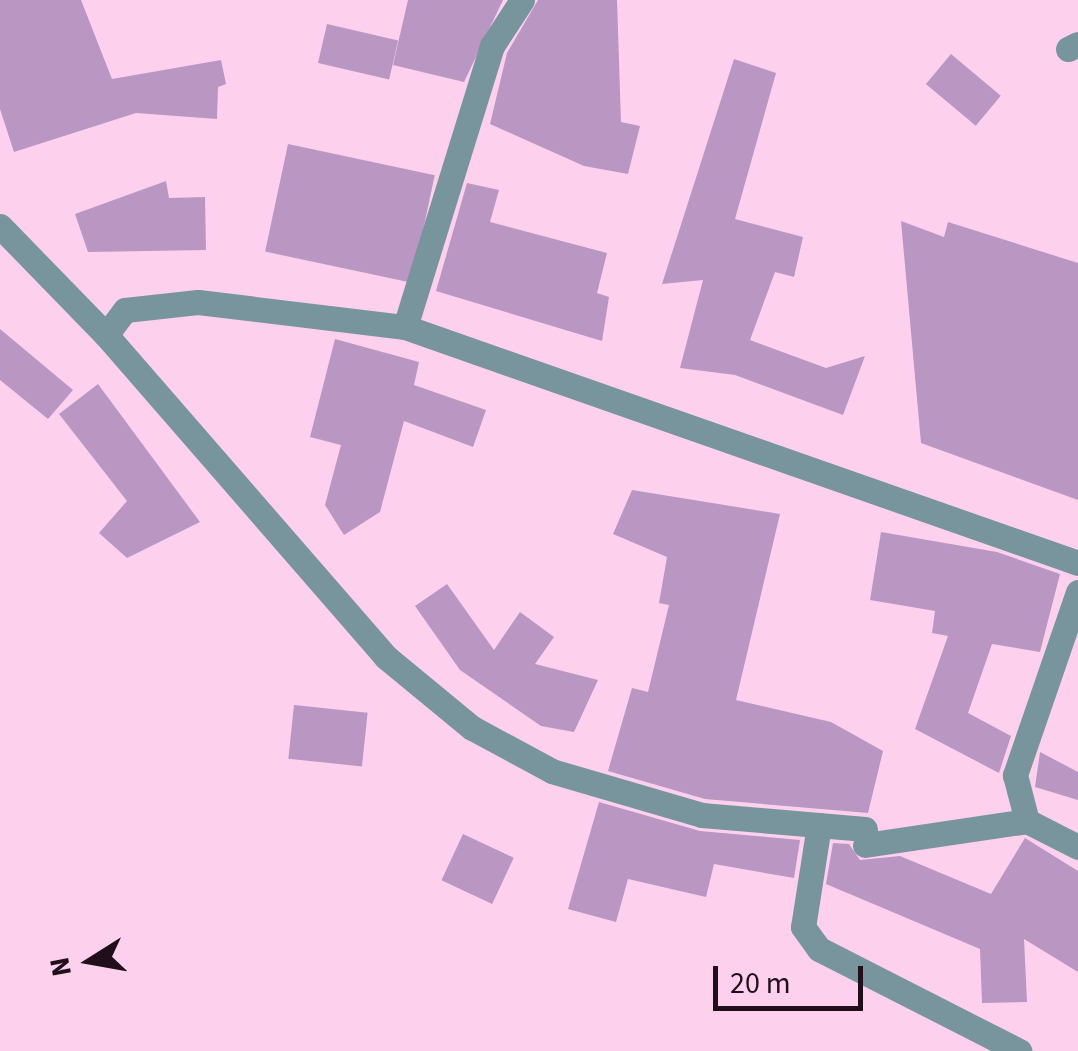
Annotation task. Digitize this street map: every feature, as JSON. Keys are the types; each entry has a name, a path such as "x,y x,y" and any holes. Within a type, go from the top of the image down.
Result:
{"street":[{"path":"405,327 492,46 522,0"},
{"path":"0,226 106,335 386,657 472,728 552,770 702,815 819,824 865,837 1027,821 1078,847"},
{"path":"106,335 125,310 198,302 405,327 1078,564"},
{"path":"1027,821 1015,774 1078,592"},
{"path":"819,824 803,927 819,949 1019,1051"}],"building":[{"path":"0,0 81,0 112,79 221,60 226,84 218,87 217,119 136,113 14,152 0,109"},
{"path":"408,0 503,0 464,82 393,65"},
{"path":"538,0 617,0 621,122 640,126 628,174 584,166 490,124 507,53"},
{"path":"327,24 398,40 389,79 318,63"},
{"path":"951,54 1001,96 976,126 926,84"},
{"path":"734,59 776,73 735,219 803,237 794,277 775,272 750,340 826,368 865,356 843,415 735,375 680,368 703,280 662,284"},
{"path":"288,144 435,175 412,283 265,252"},
{"path":"166,181 169,198 205,197 206,250 88,252 75,214"},
{"path":"467,183 499,190 490,222 607,253 597,293 609,297 602,341 436,291"},
{"path":"901,221 944,237 948,222 1078,263 1078,500 921,443"},
{"path":"0,329 73,390 48,419 0,380"},
{"path":"335,339 419,362 414,385 486,410 473,447 404,421 380,512 344,535 325,505 341,445 310,437"},
{"path":"98,384 200,522 127,558 99,533 127,501 59,414"},
{"path":"632,490 780,514 736,700 831,722 883,751 868,813 705,799 608,771 632,688 648,692 669,605 659,603 667,557 613,534"},
{"path":"881,532 997,552 1060,574 1040,652 992,644 968,713 1011,736 999,773 915,729 948,636 932,633 935,611 870,600"},
{"path":"447,584 494,650 520,612 554,637 535,664 598,680 574,732 541,726 460,670 415,606"},
{"path":"294,705 368,713 362,766 288,759"},
{"path":"1040,752 1078,772 1078,800 1035,787"},
{"path":"599,802 700,831 800,840 794,878 714,864 706,897 628,879 616,922 568,909"},
{"path":"463,834 514,858 492,904 441,880"},
{"path":"1025,838 1078,871 1078,972 1024,939 1027,1002 982,1003 980,949 826,884 833,843 849,844 860,860 900,856 991,894"}]}
